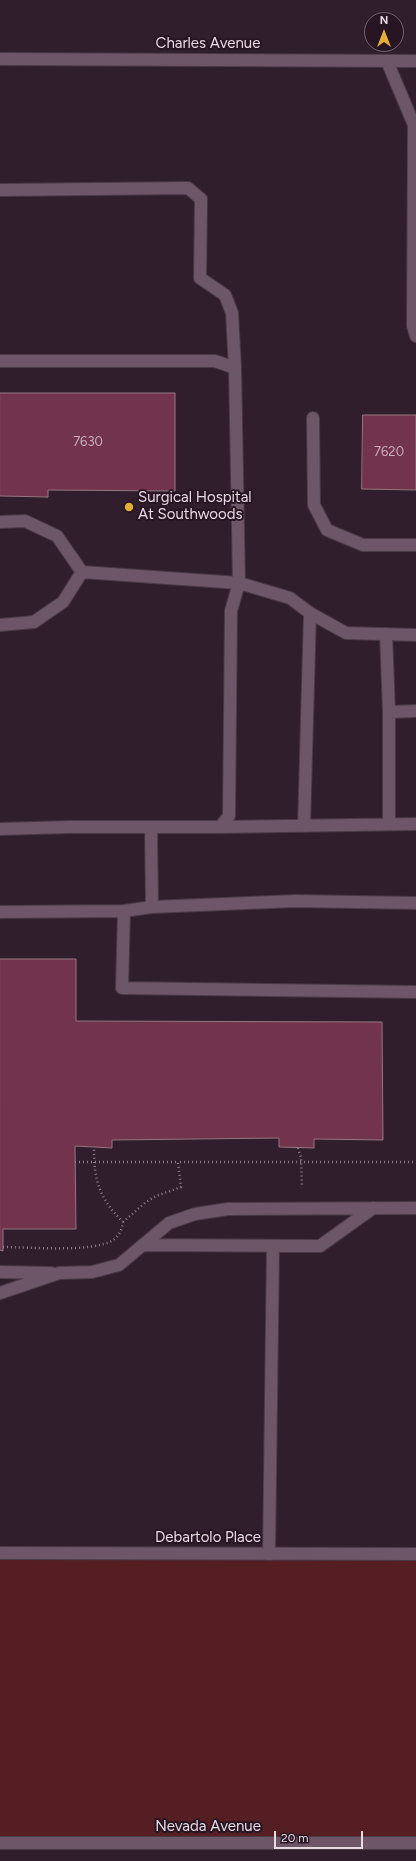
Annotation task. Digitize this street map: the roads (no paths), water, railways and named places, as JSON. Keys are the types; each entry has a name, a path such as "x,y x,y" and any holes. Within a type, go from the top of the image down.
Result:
{"street":[{"name":"Charles Avenue","path":"0,59 416,61"},
{"path":"387,61 414,126 413,326 416,336"},
{"path":"0,190 188,188 201,199 200,278 225,295 232,313 235,368 239,583 231,611 230,816 220,827"},
{"path":"0,360 215,360 235,368"},
{"path":"312,418 314,505 327,530 363,545 416,545"},
{"path":"0,522 25,521 57,536 82,572"},
{"path":"82,572 239,583 290,598 310,613 346,633 416,635"},
{"path":"0,625 34,622 63,602 82,572"},
{"path":"304,826 310,613"},
{"path":"386,634 388,824"},
{"path":"388,712 416,711"},
{"path":"0,829 416,824"},
{"path":"150,827 152,907"},
{"path":"0,912 124,911 152,907 295,901 416,903"},
{"path":"124,911 122,988 416,992"},
{"path":"143,1245 320,1246 373,1208"},
{"path":"0,1272 92,1272 119,1265 169,1224 195,1214 228,1209 416,1208"},
{"path":"269,1554 273,1246"},
{"path":"0,1293 58,1273"},
{"name":"Debartolo Place","path":"0,1553 416,1554"},
{"name":"Nevada Avenue","path":"0,1842 416,1842"}],"place":[{"name":"Surgical Hospital At Southwoods","path":"129,507"}]}
